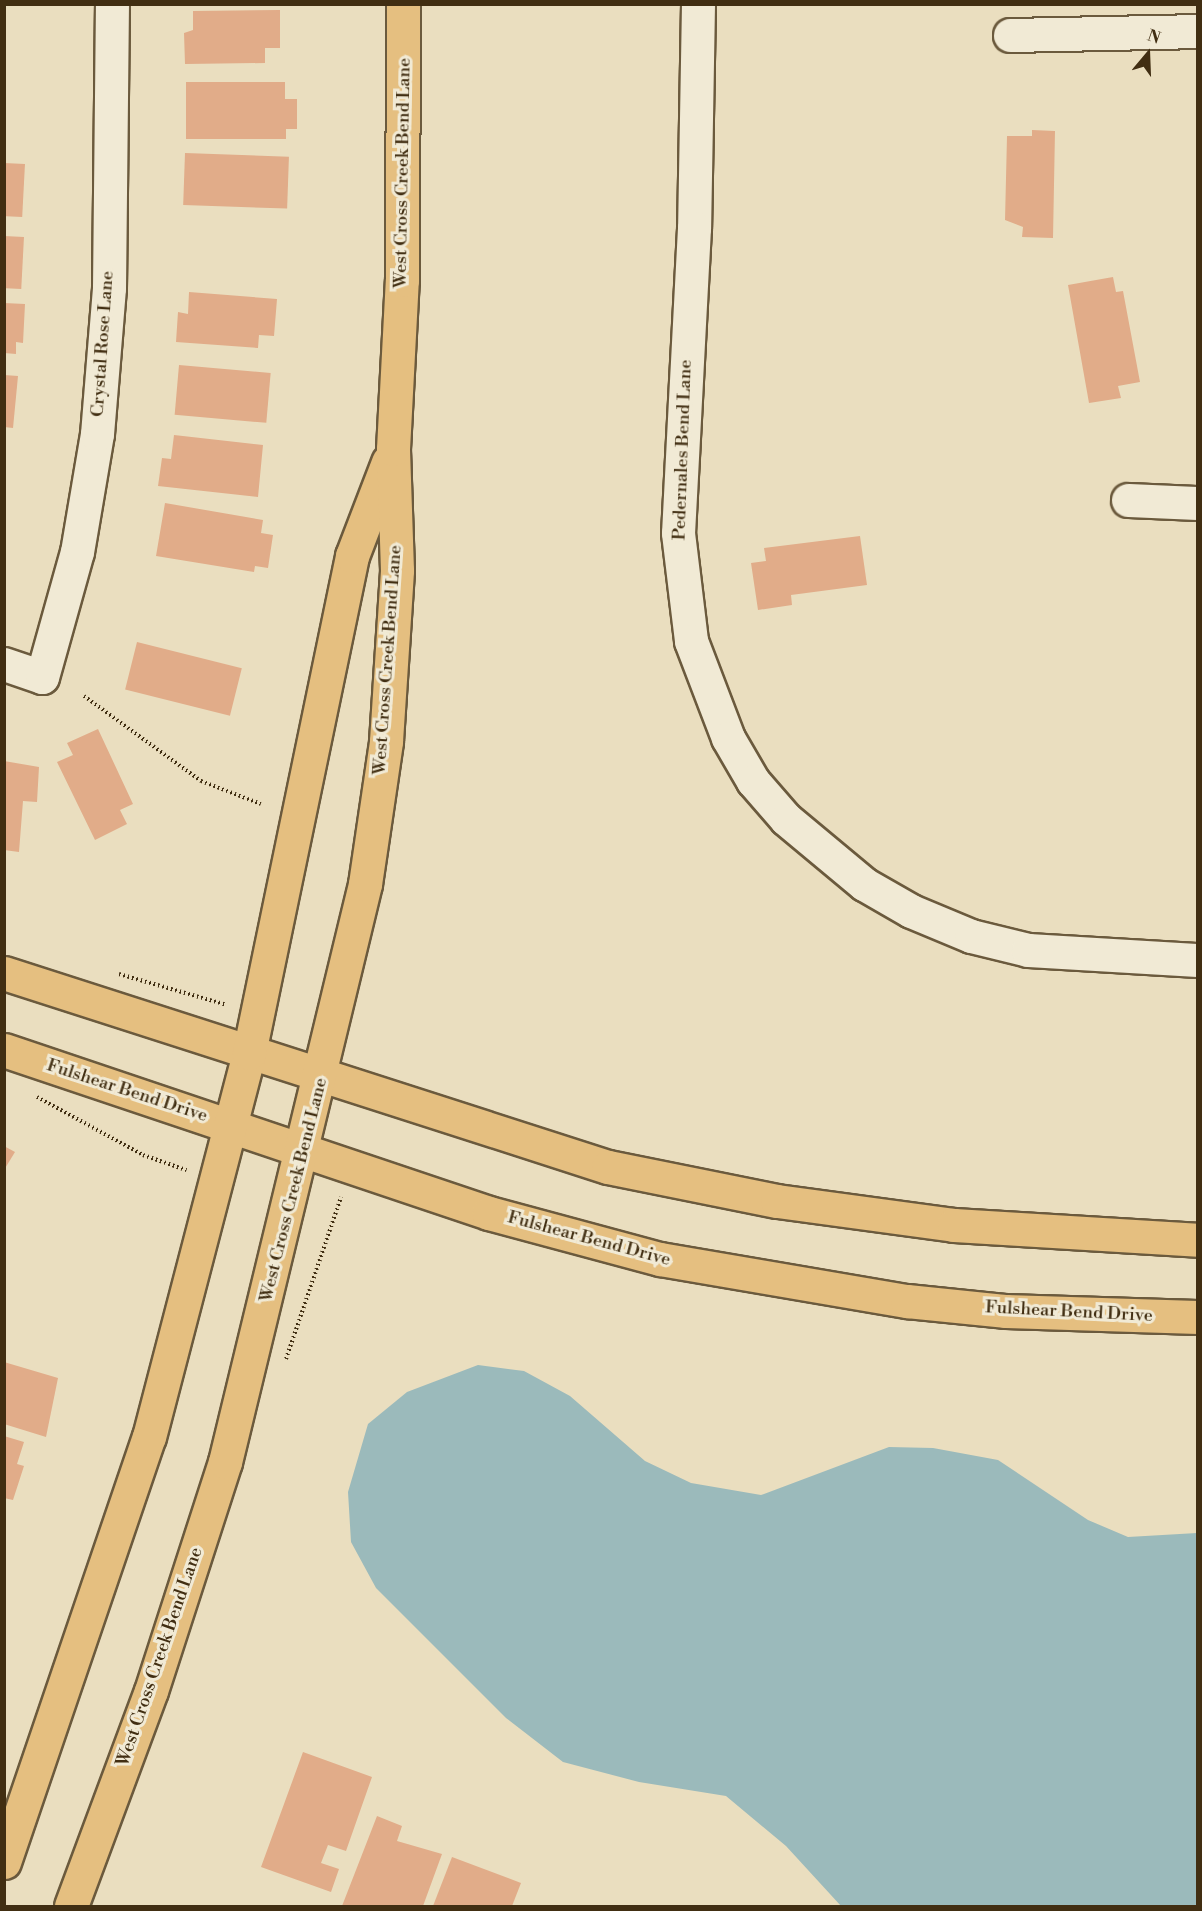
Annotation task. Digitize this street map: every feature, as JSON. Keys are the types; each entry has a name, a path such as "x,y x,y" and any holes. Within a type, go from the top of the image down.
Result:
{"main road":[{"name":"West Cross Creek Bend Lane","path":"71,1906 152,1691 225,1462 322,1078 365,884 386,741 397,570 393,449 402,280 403,4"},
{"name":"West Cross Creek Bend Lane","path":"4,1862 149,1437 249,1053 352,556 393,449"},
{"path":"4,973 322,1078 598,1164 692,1185 954,1226 1197,1240"},
{"name":"Fulshear Bend Drive","path":"4,1050 542,1228 739,1275 1006,1311 1197,1317"}],"street":[{"name":"Crystal Rose Lane","path":"4,664 42,677 77,552 96,434 109,288 112,4"},
{"name":"Pedernales Bend Lane","path":"698,4 681,588 701,673 728,738 753,781 824,852 911,912 971,936 1028,950 1197,960"},
{"path":"1010,35 1197,31"},
{"path":"1128,500 1197,503"}],"path":[{"path":"84,696 201,781 261,804"},
{"path":"32,1095 143,1155 192,1172"}],"water":[{"path":"478,1365 524,1371 570,1396 645,1461 691,1483 761,1495 889,1447 933,1448 998,1460 1088,1520 1128,1537 1197,1533 1197,1906 841,1906 786,1846 726,1796 639,1782 563,1762 506,1718 376,1588 351,1542 348,1492 368,1424 407,1392"}],"building":[{"path":"280,10 280,48 265,48 265,63 185,64 184,33 193,30 193,11"},
{"path":"186,82 285,82 285,99 297,99 297,129 286,129 286,139 186,139"},
{"path":"1032,130 1055,131 1053,238 1022,237 1023,227 1005,220 1007,136 1032,136"},
{"path":"185,153 289,157 287,209 183,205"},
{"path":"4,163 25,164 22,217 4,216"},
{"path":"4,236 24,237 21,289 4,288"},
{"path":"1113,277 1116,292 1123,291 1140,382 1118,386 1121,398 1089,403 1068,285"},
{"path":"189,292 277,299 274,336 259,335 258,348 176,342 178,312 188,314"},
{"path":"4,303 25,304 23,343 16,342 16,354 4,353"},
{"path":"179,365 271,373 266,423 175,415"},
{"path":"4,375 18,376 13,428 4,427"},
{"path":"174,435 263,445 258,497 158,486 162,458 171,459"},
{"path":"165,503 263,520 261,533 273,535 268,568 255,566 254,572 156,556"},
{"path":"860,536 867,585 791,595 792,605 758,610 751,563 766,561 764,548"},
{"path":"137,642 242,668 230,716 125,690"},
{"path":"98,729 133,804 120,810 127,824 95,840 57,762 73,755 67,743"},
{"path":"4,761 39,767 37,802 23,801 19,852 4,850"},
{"path":"4,1146 15,1152 4,1170"},
{"path":"4,1362 58,1378 46,1437 4,1424"},
{"path":"4,1436 24,1442 17,1464 24,1466 13,1500 4,1498"},
{"path":"303,1752 372,1777 346,1851 328,1845 321,1863 339,1869 331,1892 261,1867"},
{"path":"377,1816 402,1826 397,1841 442,1854 423,1906 342,1906"},
{"path":"452,1857 521,1883 512,1906 433,1906"}]}
